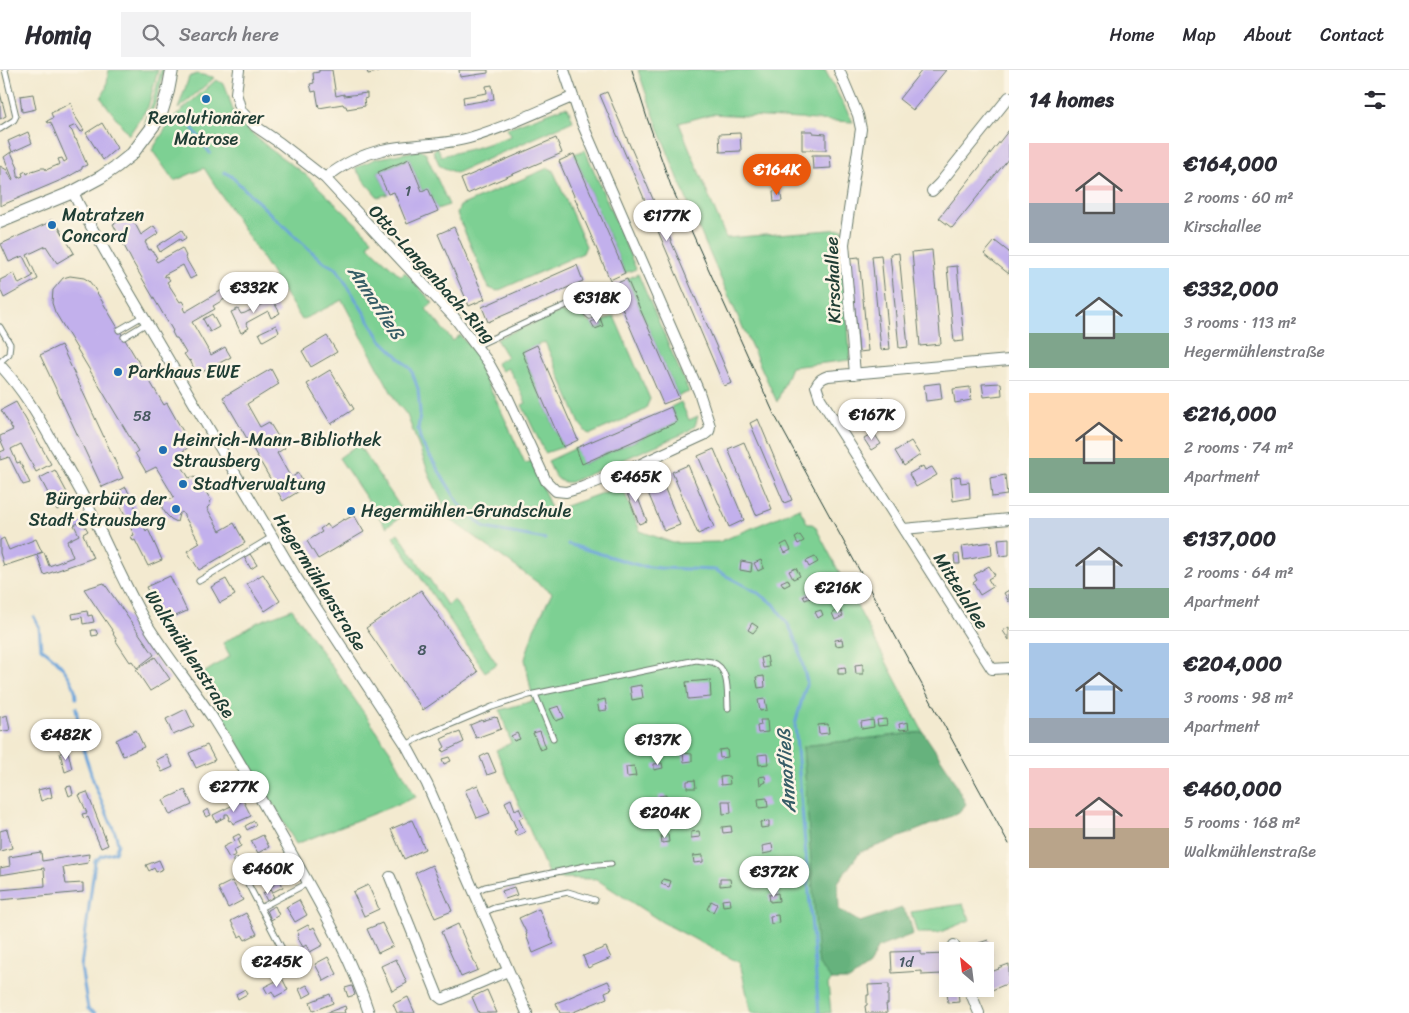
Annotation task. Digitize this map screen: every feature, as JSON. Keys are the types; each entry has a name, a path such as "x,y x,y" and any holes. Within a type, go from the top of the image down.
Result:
{"street":[{"path":"0,222 73,192 101,177 132,154 160,117 172,70"},
{"path":"324,178 356,158 383,150 469,138 506,125 572,97 564,70"},
{"name":"Kirschallee","path":"839,70 858,115 861,129 844,244 855,374"},
{"name":"Otto-Langenbach-Ring","path":"235,71 236,93 241,111 255,126 287,148 324,178 454,317 492,368 546,481 556,491 566,492 592,484 689,442 709,431 709,421 698,392 572,97"},
{"path":"932,191 1009,97"},
{"name":"Hegermühlenstraße","path":"73,192 83,213 145,320 309,599 406,745 427,784 527,1013"},
{"path":"855,374 1009,360"},
{"name":"Walkmühlenstraße","path":"0,364 39,417 81,493 123,580 145,620 164,651 212,716 237,758 346,953 369,1013"},
{"name":"Mittelallee","path":"855,374 822,378 816,386 820,398 992,669 1009,668"},
{"name":"Mittelallee","path":"904,529 1009,519"},
{"path":"390,877 438,996 442,999 508,971"},
{"path":"973,998 979,1013"}],"lane":[{"path":"0,129 14,120 16,116 5,70"},
{"path":"475,346 574,302 590,316"},
{"path":"120,330 145,320"},
{"path":"124,337 145,320"},
{"path":"0,327 10,344 9,354 0,364"},
{"path":"199,581 272,537"},
{"path":"406,745 423,736 492,708 535,694 696,660 713,662 721,670 727,681 728,708"},
{"path":"535,694 553,738"},
{"path":"236,862 290,964"},
{"path":"473,892 485,887 585,866 611,864"},
{"path":"260,908 308,883"},
{"path":"482,913 494,908 568,892 595,900"}],"green space":[{"path":"109,70 158,70 148,107 129,135 101,98 106,89"},
{"path":"161,70 164,70 157,98 152,112 144,124 152,104"},
{"path":"638,70 825,70 853,122 712,114 679,123 726,238 843,229 850,360 791,367 777,402 685,196"},
{"path":"197,74 214,78 178,109 189,77"},
{"path":"216,80 226,88 234,114 249,131 306,175 372,239 368,246 401,276 405,272 433,303 426,309 453,341 460,335 485,366 480,370 525,463 532,461 552,511 622,486 640,531 673,543 719,542 799,508 808,524 815,526 923,732 803,746 819,965 832,980 828,984 831,1013 751,1013 740,963 662,922 596,879 550,878 496,750 511,743 500,710 533,701 525,659 534,629 552,593 451,520 431,479 407,415 397,403 342,300 302,320 204,168 174,181 152,150 172,119"},
{"path":"565,107 568,108 573,121 456,173 440,166 433,151 438,148 441,156 475,148 511,136 507,128"},
{"path":"420,150 425,152 449,205 437,209 428,189 422,191 409,159 378,172 388,194 378,197 355,168 375,159"},
{"path":"585,150 636,269 625,273 574,154"},
{"path":"548,168 553,170 586,246 583,253 497,291 489,288 457,214 460,206"},
{"path":"638,274 689,392 678,396 627,279"},
{"path":"560,312 584,316 595,329 603,326 601,322 614,316 650,399 646,408 641,412 591,434 587,433 580,424 545,342 522,352 563,447 545,453 522,405 526,403 517,383 508,368 502,371 496,363 507,357 496,339"},
{"path":"681,402 689,420 698,416 695,426 685,433 571,482 558,479 548,461 576,448 583,464 677,422 671,407"},
{"path":"358,444 405,514 386,527 339,458"},
{"path":"398,533 447,605 454,600 497,664 485,672 393,537"},
{"path":"292,609 391,752 416,797 296,844 199,676 230,656 223,643 258,622"},
{"path":"923,732 947,768 966,804 959,813 860,852 838,882 839,910 860,922 902,908 909,918 913,934 877,948 869,966 849,980 832,980 819,965 803,746"},
{"path":"963,904 970,920 938,933 917,933 911,912"}],"building":[{"path":"319,70 332,70 336,96 367,93 367,98 364,99 365,106 347,109 343,104 319,108 316,91 312,92 310,84 314,83 313,73 319,72"},
{"path":"367,70 378,70 378,72 368,74"},
{"path":"459,70 488,70 488,73 460,77"},
{"path":"922,70 946,70 913,110 899,99"},
{"path":"492,85 494,99 464,104 463,97 487,93 486,86"},
{"path":"607,92 732,383 724,386 600,95"},
{"path":"0,93 6,116 0,119"},
{"path":"33,94 36,109 22,112 20,96"},
{"path":"71,103 73,113 84,130 81,132 76,125 69,128 87,165 66,178 0,206 0,166 7,170 12,180 4,157 11,152 18,168 18,178 23,176 22,173 26,171 27,174 41,168 46,170 60,164 58,159 62,158 64,162 67,160 51,122 48,123 47,121 53,118 51,113"},
{"path":"102,123 117,148 103,160 86,133"},
{"path":"1009,130 1009,158 952,228 939,218"},
{"path":"802,131 826,134 826,150 802,150"},
{"path":"28,132 32,143 12,152 8,141"},
{"path":"740,133 741,151 720,152 719,134"},
{"path":"556,138 562,153 467,194 461,179"},
{"path":"574,154 625,273 610,280 559,161"},
{"path":"812,155 830,155 831,168 813,169"},
{"path":"775,157 775,162 768,163 768,158"},
{"path":"409,159 422,191 428,188 438,211 407,224 394,192 388,194 378,172"},
{"path":"780,190 782,201 774,202 773,191"},
{"path":"131,216 141,235 154,226 159,233 145,242 149,250 151,249 157,258 155,259 157,262 182,248 196,276 190,279 183,265 164,275 170,280 167,282 180,302 182,301 185,306 183,308 185,312 229,286 233,294 213,306 215,309 192,322 211,355 225,347 231,357 198,374 196,373 113,224"},
{"path":"50,220 57,221 74,253 57,263 46,246 27,255 38,279 4,298 0,289 0,280 14,273 19,284 33,276 23,256 9,262 1,244 50,222"},
{"path":"454,227 485,299 469,306 438,234"},
{"path":"182,230 186,238 181,241 180,239 160,252 157,246"},
{"path":"995,241 1009,252 1009,274 984,254"},
{"path":"932,250 941,344 920,346 912,252"},
{"path":"899,253 908,347 899,348 890,254"},
{"path":"881,255 890,349 881,350 872,256"},
{"path":"859,257 868,351 859,352 850,258"},
{"path":"577,265 583,281 488,322 482,307"},
{"path":"957,266 964,341 954,342 947,267"},
{"path":"70,276 84,278 93,286 164,405 167,403 185,435 182,436 189,447 176,456 189,478 198,478 211,500 207,508 220,531 234,523 245,543 199,570 187,551 200,543 182,512 179,514 177,522 171,519 162,508 163,497 171,499 174,497 156,467 146,472 135,453 138,451 55,312 52,303 53,290 63,278"},
{"path":"627,279 679,398 663,404 612,285"},
{"path":"272,299 280,313 271,318 268,311 246,323 249,328 241,333 231,312 238,309 241,314 245,313"},
{"path":"212,314 219,327 210,332 203,319"},
{"path":"600,318 603,326 595,329 591,322"},
{"path":"276,325 279,332 263,341 259,333"},
{"path":"327,336 337,352 311,367 302,351"},
{"path":"61,345 123,478 102,487 40,355"},
{"path":"537,345 578,440 563,447 522,352"},
{"path":"271,369 279,384 247,404 260,427 269,422 285,448 277,453 291,478 298,473 306,487 283,501 223,397"},
{"path":"330,370 354,409 331,424 307,384"},
{"path":"940,383 942,399 926,401 924,385"},
{"path":"1001,383 1002,395 984,397 982,384"},
{"path":"970,387 971,400 955,403 953,389"},
{"path":"883,397 888,409 859,423 853,411"},
{"path":"16,402 51,464 36,472 21,444 11,449 17,463 20,462 30,483 23,485 9,457 0,460 0,452 5,450 0,436 13,430 1,410"},
{"path":"671,407 677,422 582,464 576,448"},
{"path":"758,419 792,500 784,503 750,423"},
{"path":"874,433 881,444 871,450 864,439"},
{"path":"911,441 920,455 904,466 895,451"},
{"path":"744,442 772,509 756,515 728,449"},
{"path":"714,449 744,520 729,527 698,456"},
{"path":"688,465 714,527 698,534 672,472"},
{"path":"923,466 925,470 932,467 937,475 916,487 909,474"},
{"path":"55,470 72,502 57,510 40,478"},
{"path":"1005,475 1007,495 992,497 990,478"},
{"path":"960,476 961,483 969,482 970,498 953,501 951,478"},
{"path":"660,477 680,525 664,531 644,483"},
{"path":"632,483 647,521 639,524 624,486"},
{"path":"126,487 146,531 148,529 162,560 148,566 135,540 133,541 131,536 134,535 115,493"},
{"path":"354,515 364,532 318,559 307,541 322,532 320,529 327,524 330,528"},
{"path":"82,521 88,531 83,534 93,558 44,575 37,555 4,566 0,553 0,540 4,538 9,550 36,539 42,552 37,554 44,552 49,566 73,557 67,541 79,535 74,525"},
{"path":"800,535 804,541 798,544 795,538"},
{"path":"1009,538 1009,555 1000,556 998,539"},
{"path":"787,542 791,550 785,553 781,545"},
{"path":"991,542 992,555 964,560 962,546"},
{"path":"250,554 257,565 251,569 244,557"},
{"path":"959,554 960,564 955,564 954,555"},
{"path":"815,557 818,562 809,567 806,561"},
{"path":"761,560 764,568 758,571 754,563"},
{"path":"741,561 752,563 751,572 740,570"},
{"path":"989,566 995,575 988,579 993,587 980,595 973,583 977,580 974,575"},
{"path":"796,568 800,576 793,579 789,571"},
{"path":"263,574 280,601 265,611 247,584"},
{"path":"170,576 187,611 162,622 146,587"},
{"path":"226,579 235,595 220,603 211,587"},
{"path":"788,579 790,584 784,587 781,582"},
{"path":"104,583 154,655 137,668 132,661 130,662 116,641 114,633 84,589"},
{"path":"826,584 830,592 822,596 818,588"},
{"path":"421,590 478,672 423,710 366,628"},
{"path":"1009,590 1009,602 1004,593"},
{"path":"811,592 813,597 805,600 803,596"},
{"path":"840,609 843,616 835,620 832,613"},
{"path":"821,610 823,615 818,618 815,612"},
{"path":"87,611 88,616 92,615 94,622 83,624 82,617 73,619 72,614"},
{"path":"752,623 758,627 753,633 748,630"},
{"path":"1009,627 1009,640 1003,631"},
{"path":"91,630 96,630 98,635 92,636"},
{"path":"842,639 843,645 836,646 835,640"},
{"path":"767,656 769,667 763,668 761,658"},
{"path":"155,657 170,679 150,691 136,670"},
{"path":"863,664 863,674 856,674 855,665"},
{"path":"845,667 846,674 838,674 838,668"},
{"path":"764,676 765,687 758,688 756,677"},
{"path":"710,680 711,697 688,699 686,682"},
{"path":"641,685 643,698 632,700 630,687"},
{"path":"605,699 607,710 599,711 597,701"},
{"path":"765,699 767,710 760,711 758,700"},
{"path":"559,706 564,718 556,721 550,709"},
{"path":"186,709 194,726 173,735 166,719"},
{"path":"7,715 10,730 0,732 0,717"},
{"path":"497,717 501,729 476,738 470,725"},
{"path":"886,719 887,725 878,726 877,720"},
{"path":"760,720 767,720 768,732 758,733 757,726 761,725"},
{"path":"873,720 874,727 862,729 861,722"},
{"path":"908,722 909,729 900,730 899,724"},
{"path":"828,724 829,733 819,734 818,725"},
{"path":"136,730 144,747 123,756 116,740"},
{"path":"540,731 546,748 540,750 533,733"},
{"path":"460,732 464,742 443,752 442,749 445,747 441,739"},
{"path":"517,733 520,739 514,741 511,736"},
{"path":"207,745 215,760 196,768 189,753"},
{"path":"727,749 728,757 720,758 719,750"},
{"path":"68,751 72,769 65,772 60,753"},
{"path":"488,753 496,772 487,775 480,757"},
{"path":"683,753 692,754 692,761 684,762"},
{"path":"767,754 768,764 759,765 758,755"},
{"path":"167,755 173,767 162,772 156,760"},
{"path":"449,757 451,761 444,764 442,759"},
{"path":"662,763 663,768 654,770 654,764"},
{"path":"634,766 636,776 627,777 626,767"},
{"path":"729,776 730,784 721,785 720,777"},
{"path":"765,776 766,782 760,785 759,777"},
{"path":"695,780 696,788 687,788 687,781"},
{"path":"478,785 490,813 477,818 465,790"},
{"path":"71,786 73,794 69,796 66,787"},
{"path":"50,787 52,797 41,801 38,790"},
{"path":"185,790 192,805 170,815 163,800"},
{"path":"87,792 108,845 101,848 88,817 84,819 82,814 87,813 79,795"},
{"path":"666,795 667,807 660,807 659,796"},
{"path":"767,798 768,807 759,808 758,799"},
{"path":"511,799 515,810 519,808 523,817 519,819 525,832 516,836 514,831 517,830 505,802"},
{"path":"243,800 251,816 233,824 228,819 230,818 228,814 225,814 225,817 216,822 213,815"},
{"path":"722,801 730,801 731,813 723,814"},
{"path":"695,803 696,813 690,813 689,804"},
{"path":"208,809 211,815 206,817 203,812"},
{"path":"412,820 425,849 404,859 391,829"},
{"path":"254,821 256,825 247,830 245,826"},
{"path":"769,821 769,827 761,828 760,822"},
{"path":"731,826 732,832 723,833 722,827"},
{"path":"7,829 12,848 0,851 0,831"},
{"path":"699,831 700,837 691,838 691,832"},
{"path":"239,834 241,837 238,839 241,846 234,850 236,855 229,858 223,847 235,841 233,837"},
{"path":"668,834 669,842 662,843 661,835"},
{"path":"263,835 269,847 258,853 251,841"},
{"path":"772,844 773,852 763,854 762,846"},
{"path":"41,852 42,861 89,854 88,863 63,867 66,884 83,883 83,892 0,900 0,890 45,886 44,868 0,875 0,868 10,866 9,857"},
{"path":"703,855 703,862 694,863 693,856"},
{"path":"159,860 163,869 156,872 154,868 149,871 146,865"},
{"path":"279,863 287,879 281,882 283,887 273,892 270,887 274,885 266,870"},
{"path":"432,865 452,911 435,918 415,873"},
{"path":"775,872 776,879 769,880 768,873"},
{"path":"663,879 671,881 669,887 661,884"},
{"path":"720,879 730,879 731,885 720,886"},
{"path":"232,881 243,900 228,908 218,888"},
{"path":"368,885 379,909 364,916 353,892"},
{"path":"514,887 517,895 505,899 502,891"},
{"path":"270,890 274,897 267,901 263,893"},
{"path":"778,893 779,901 770,902 769,895"},
{"path":"730,899 731,905 723,906 722,900"},
{"path":"299,900 307,915 295,922 286,907"},
{"path":"711,901 717,904 713,912 707,909"},
{"path":"275,906 279,915 271,920 267,910"},
{"path":"539,909 554,944 533,953 519,918"},
{"path":"246,913 257,934 245,940 242,935 239,937 231,921"},
{"path":"778,915 779,923 771,924 770,916"},
{"path":"382,923 393,946 378,953 367,929"},
{"path":"458,924 478,970 461,977 441,932"},
{"path":"308,925 311,929 314,927 323,945 310,952 306,945 303,947 297,937 299,935 297,931"},
{"path":"606,947 611,958 588,968 583,956"},
{"path":"268,948 274,961 262,968 255,954"},
{"path":"921,951 921,955 939,954 939,974 922,975 922,971 892,973 891,952"},
{"path":"328,957 337,974 324,981 315,964"},
{"path":"396,959 407,983 392,991 381,966"},
{"path":"1009,964 1009,983 994,989 994,971"},
{"path":"282,978 288,990 275,997 272,991 268,994 264,987"},
{"path":"608,981 612,989 605,992 607,998 571,1013 560,1013 556,1003"},
{"path":"889,984 888,1004 886,1004 887,1013 866,1013 865,1006 867,1005 867,995 869,995 868,985"},
{"path":"307,985 312,993 303,998 299,989"},
{"path":"352,986 355,995 348,997 345,988"},
{"path":"245,989 247,994 238,999 236,994"},
{"path":"487,990 497,1013 479,1013 472,997"},
{"path":"330,994 333,1003 313,1011 310,1002"},
{"path":"408,997 415,1013 397,1013 393,1004"},
{"path":"948,998 959,998 959,1002 948,1003"},
{"path":"345,1006 345,1013 326,1013"}],"waterway":[{"name":"Annafließ","path":"184,116 210,153"},
{"name":"Annafließ","path":"224,172 231,176 322,261 337,269 381,340 411,369 418,389 420,413 418,429 421,442 460,505 485,528 545,539"},
{"name":"Annafließ","path":"568,544 641,566 715,570 755,591 774,604 789,626 798,646 807,682 795,724 819,1013"},
{"path":"34,617 39,627 41,648 53,657 69,676 76,698"},
{"path":"76,708 79,728"},
{"path":"81,735 95,786 118,844 115,852 101,856 95,861 81,967 88,1009 95,1013"}],"tram line":[{"path":"632,70 671,186 774,414 1009,844"}],"place":[{"name":"Revolutionärer Matrose","path":"206,99"},
{"name":"Matratzen Concord","path":"52,225"},
{"name":"Parkhaus EWE","path":"118,372"},
{"name":"Heinrich-Mann-Bibliothek Strausberg","path":"163,450"},
{"name":"Stadtverwaltung","path":"183,484"},
{"name":"Bürgerbüro der Stadt Strausberg","path":"176,509"},
{"name":"Hegermühlen-Grundschule","path":"351,511"}]}
